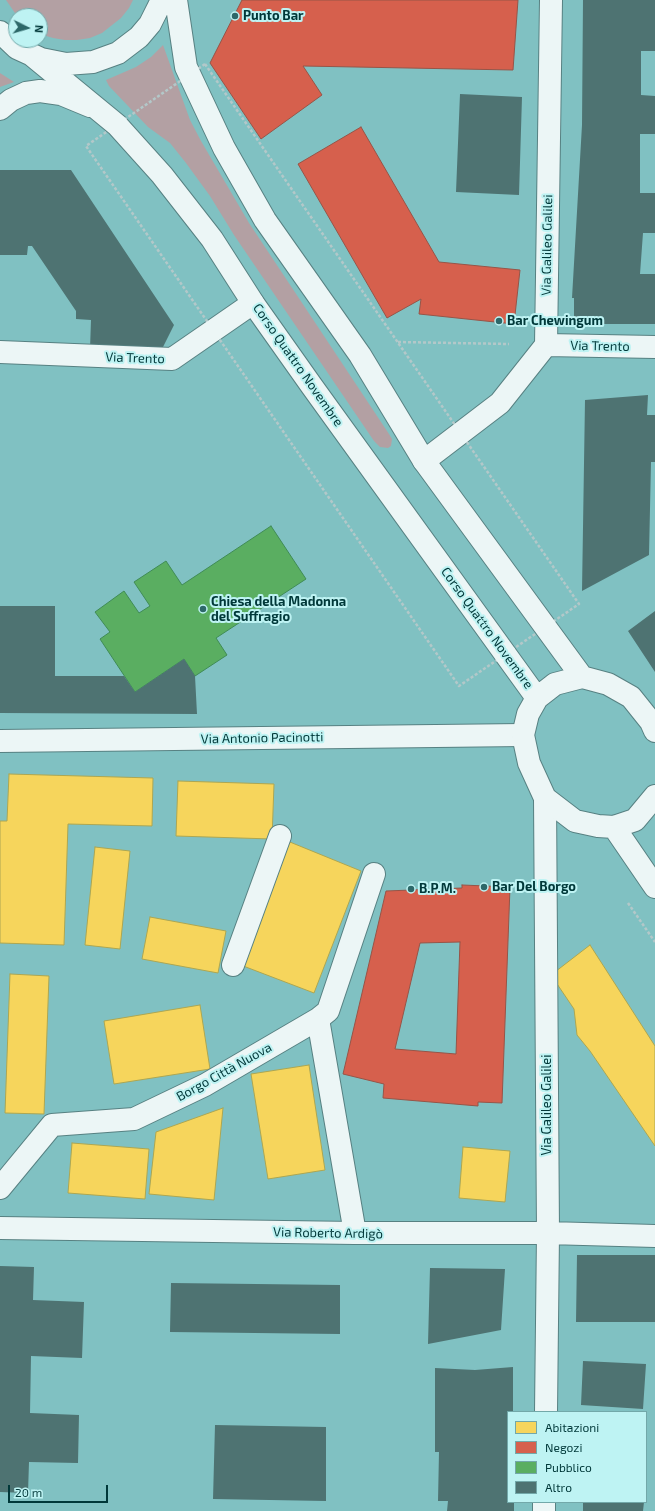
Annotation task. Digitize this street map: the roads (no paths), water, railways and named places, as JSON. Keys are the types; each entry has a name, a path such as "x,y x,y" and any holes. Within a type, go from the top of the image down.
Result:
{"street":[{"path":"138,37 150,24 162,0"},
{"path":"3,37 32,56 58,64 93,62 118,53 138,37 176,0"},
{"path":"176,0 186,67 224,148 265,220 360,355 424,461 582,677"},
{"name":"Via Galileo Galilei","path":"546,345 551,0"},
{"name":"Corso Quattro Novembre","path":"32,56 118,125 162,175 212,239 253,303 311,385 538,698"},
{"path":"0,109 11,100 26,93 40,91 60,94 90,106 118,125"},
{"name":"Via Trento","path":"0,352 172,359 253,303"},
{"path":"424,461 500,403 546,345"},
{"name":"Via Trento","path":"546,345 655,347"},
{"name":"Corso Quattro Novembre","path":"655,731 651,722 631,696 608,684 582,677 555,684 538,698 528,714 523,735 529,763 545,798 575,821 598,826 614,827 635,820 655,796"},
{"name":"Via Antonio Pacinotti","path":"0,741 523,735"},
{"name":"Via Galileo Galilei","path":"545,798 548,1234 546,1411"},
{"path":"614,827 655,887"},
{"path":"233,965 280,836"},
{"name":"Borgo Città Nuova","path":"0,1188 52,1125 134,1119 205,1085 318,1019 328,1011 374,874"},
{"path":"318,1019 355,1233"},
{"name":"Via Roberto Ardigò","path":"0,1228 655,1236"}],"place":[{"name":"Punto Bar","path":"235,16"},
{"name":"Bar Chewingum","path":"499,321"},
{"name":"Chiesa della Madonna del Suffragio","path":"203,609"},
{"name":"Bar Del Borgo","path":"484,887"},
{"name":"B.P.M.","path":"411,889"}]}
